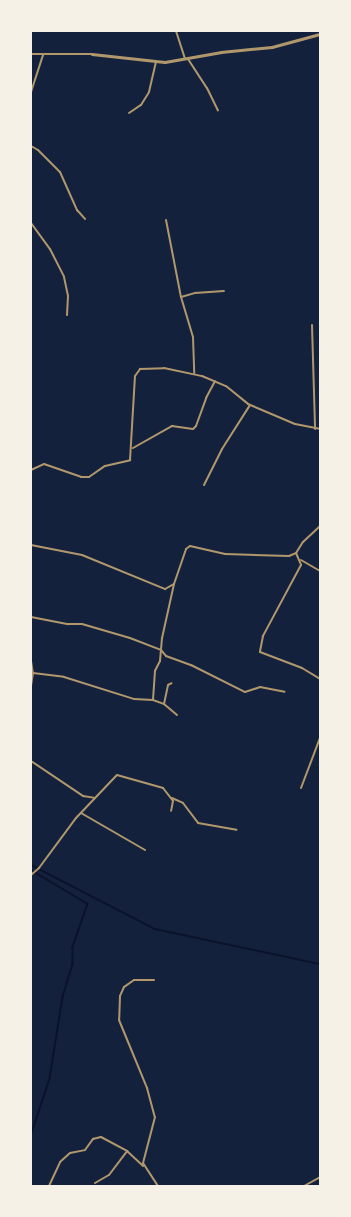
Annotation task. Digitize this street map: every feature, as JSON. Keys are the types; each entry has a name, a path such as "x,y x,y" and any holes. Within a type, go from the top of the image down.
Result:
{"street":[{"path":"176,31 187,59 218,111"},
{"path":"31,54 92,54 156,62 187,59 220,52 272,47 320,34"},
{"path":"31,92 42,55"},
{"path":"129,113 141,105 149,92 156,62"},
{"path":"31,146 38,150 60,172 77,210 85,219"},
{"path":"166,220 181,297 193,337 194,373"},
{"path":"31,223 50,249 64,277 68,296 67,315"},
{"path":"181,297 195,293 224,291"},
{"path":"312,325 315,429"},
{"path":"31,470 44,464 81,477 89,477 105,466 130,460 133,448 135,376 140,369 164,368 194,373 226,386 250,405 295,424 320,429"},
{"path":"133,448 172,426 193,429 196,426 206,398 215,381"},
{"path":"204,485 222,449 250,405"},
{"path":"153,700 156,671 174,584 186,549 190,546 225,554 264,553 289,556 296,553 303,542 320,526"},
{"path":"31,545 82,555 165,589 174,584"},
{"path":"296,553 301,560 320,571"},
{"path":"301,560 298,573 263,636 260,652 302,668 320,679"},
{"path":"31,617 61,623 82,624 161,650 166,656 191,665 225,684 245,692 260,687 285,692"},
{"path":"31,661 33,673 31,686"},
{"path":"33,673 64,677 134,699 153,700 164,704 177,715"},
{"path":"164,704 168,685 172,683"},
{"path":"301,788 320,738"},
{"path":"31,761 84,796 95,798"},
{"path":"31,875 37,871 81,813 114,777 120,775 157,785 172,798 183,804 198,823 236,830"},
{"path":"171,811 172,798"},
{"path":"81,813 144,850"},
{"path":"143,1167 144,1151 150,1137 155,1117 140,1070 120,1025 120,1005 124,986 134,980 154,980"},
{"path":"49,1186 60,1162 70,1153 85,1150 93,1139 101,1137 127,1151 143,1167 158,1186"},
{"path":"95,1183 110,1175 127,1151"},
{"path":"304,1186 320,1176"}],"waterway":[{"path":"31,865 155,929 320,964"},
{"path":"31,870 88,904 73,947 73,964 63,997 50,1079 31,1136"}]}
